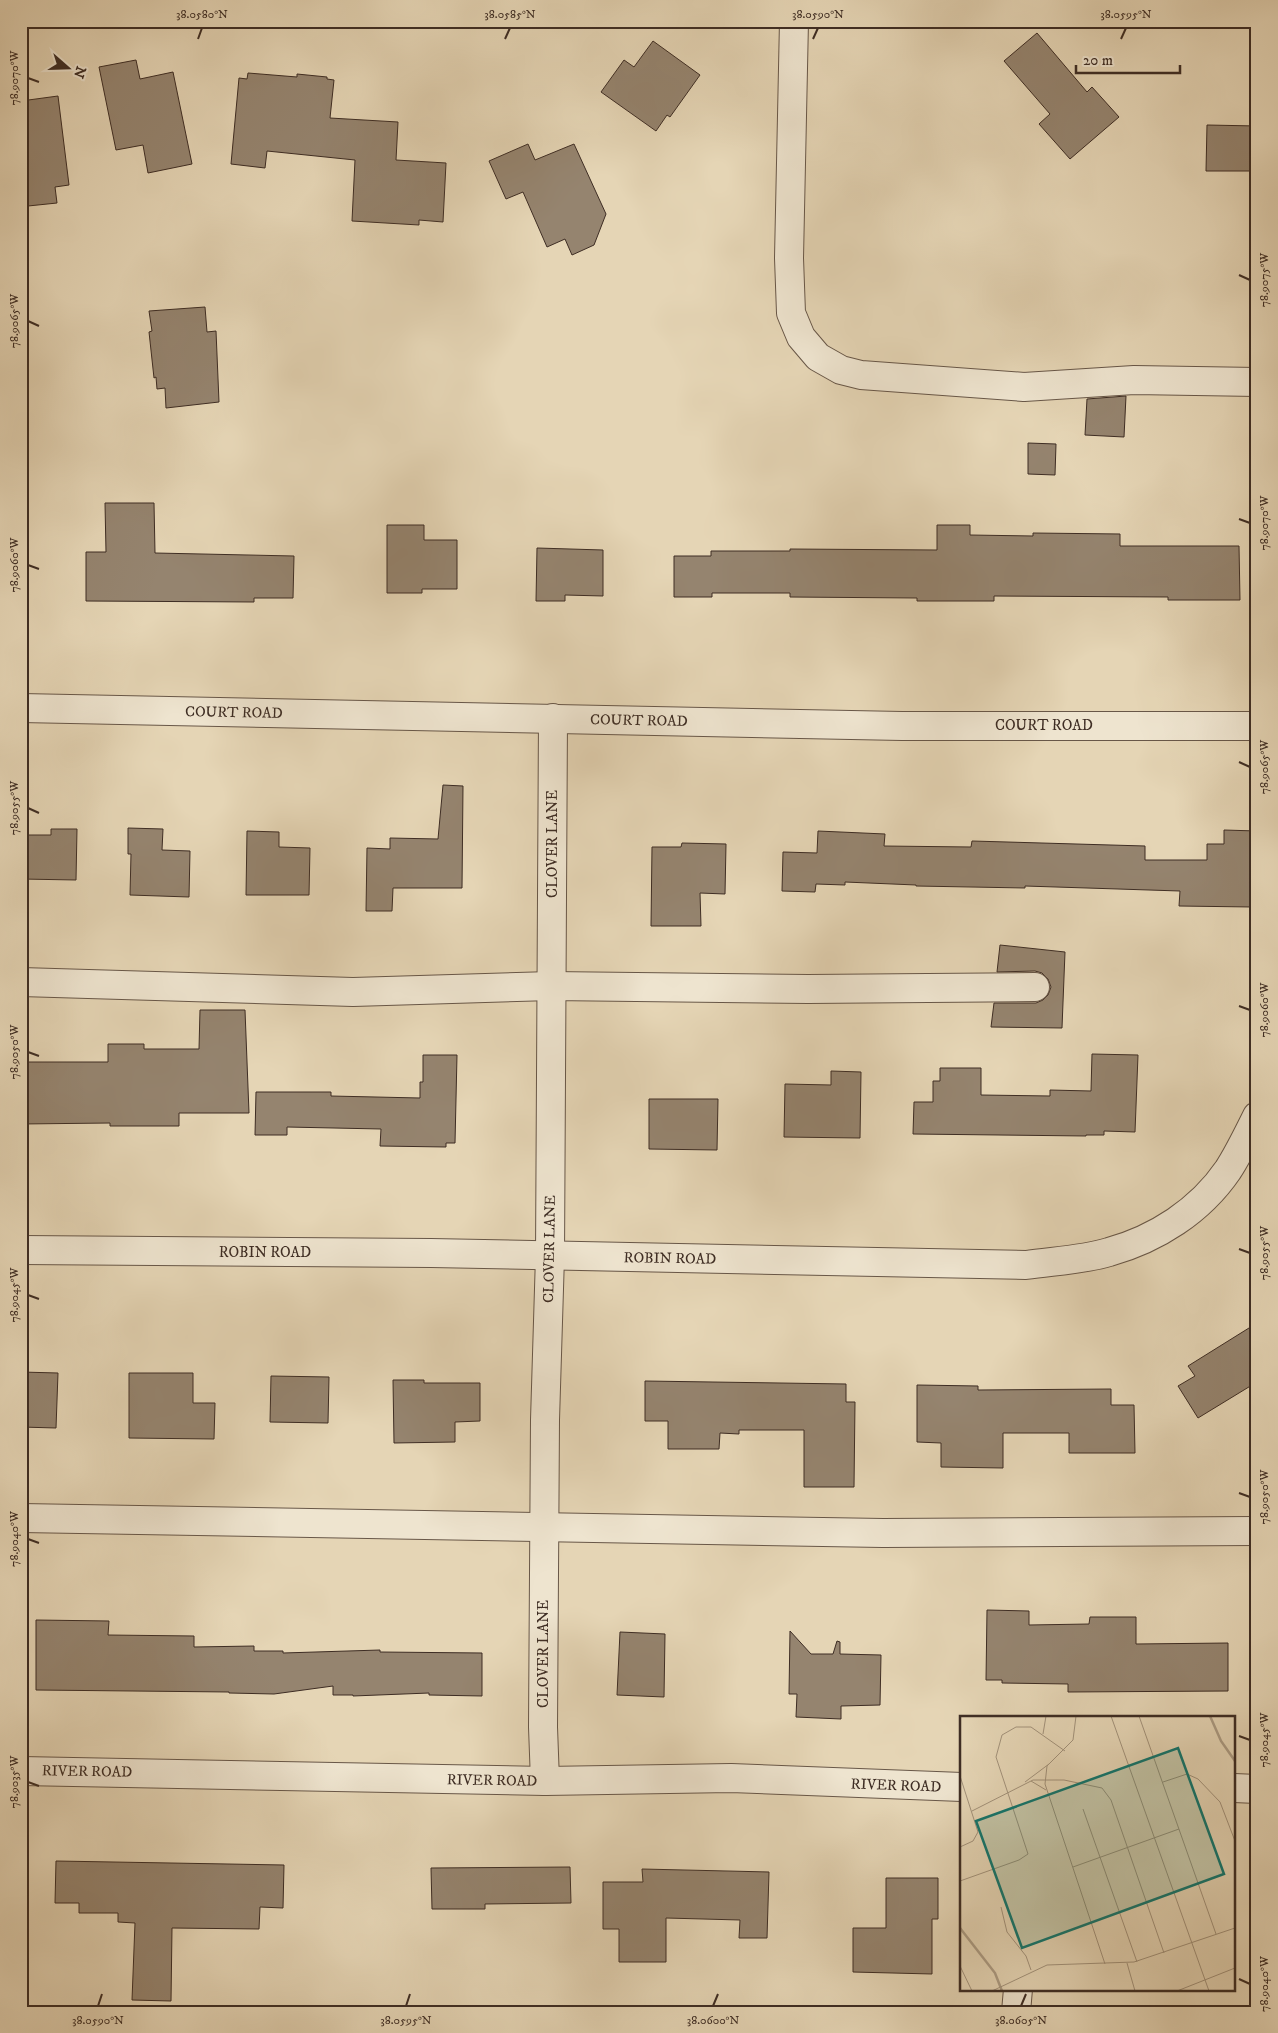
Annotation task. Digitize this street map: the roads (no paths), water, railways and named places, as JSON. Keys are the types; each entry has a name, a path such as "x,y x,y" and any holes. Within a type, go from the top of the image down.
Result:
{"street":[{"path":"794,21 789,258 791,313 801,337 818,357 841,370 861,375 1024,386 1134,380 1257,382"},
{"name":"COURT ROAD","path":"21,708 902,726 1257,726"},
{"name":"CLOVER LANE","path":"545,1781 543,1727 544,1528 550,1256 553,718"},
{"path":"21,982 353,992 551,986 808,989 1035,987"},
{"name":"ROBIN ROAD","path":"21,1250 550,1256 1026,1265 1108,1253 1147,1239 1166,1228 1200,1203 1227,1170 1257,1116"},
{"path":"21,1518 883,1533 1257,1531"},
{"name":"RIVER ROAD","path":"21,1771 545,1781 731,1778 960,1787"},
{"path":"1236,1788 1257,1788"},
{"path":"1016,2012 1018,1990"}]}
